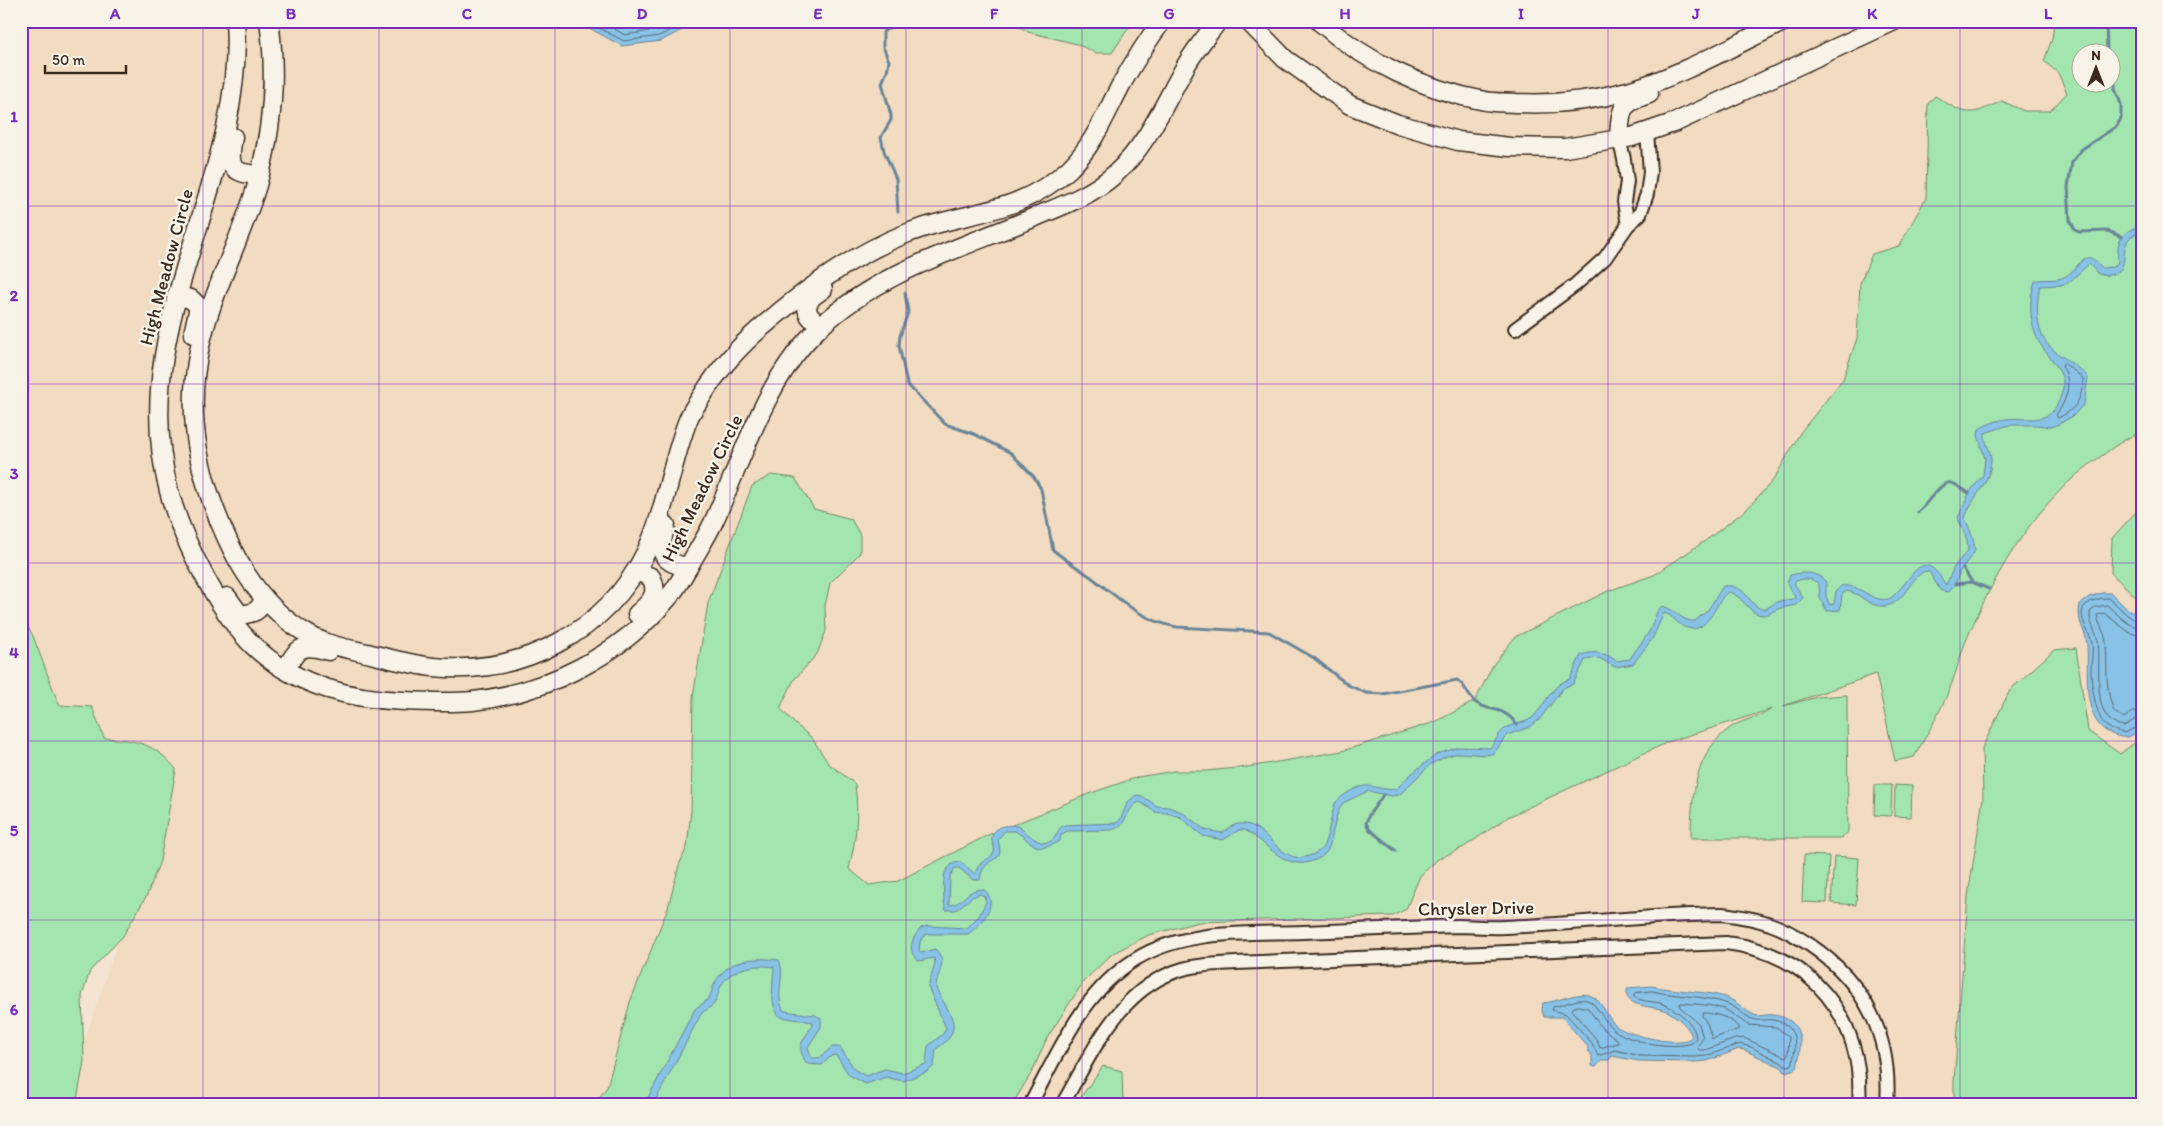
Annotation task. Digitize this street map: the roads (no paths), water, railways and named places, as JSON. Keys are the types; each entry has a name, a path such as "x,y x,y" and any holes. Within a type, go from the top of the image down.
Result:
{"street":[{"name":"High Meadow Circle","path":"235,21 236,57 231,104 222,147 176,296 166,336 159,400 159,432 169,493 180,524 230,619 259,651 286,670 321,688 370,700 451,702 501,696 534,688 584,666 636,631 680,584 711,528 776,384 792,359 823,324 857,297 892,276 1064,205 1098,187 1115,174 1141,146 1171,96 1185,66 1218,21"},
{"name":"High Meadow Circle","path":"268,21 273,64 271,115 260,175 199,350 194,401 194,424 198,452 211,500 241,568 264,598 292,623 311,636 336,646 432,668 501,665 538,654 575,634 606,608 636,571 652,538 689,415 714,376 730,357 768,322 823,278 865,252 909,232 934,224 983,214 1018,203 1051,183 1080,157 1095,136 1124,80 1162,21"},
{"path":"1248,21 1285,59 1350,105 1398,124 1458,142 1510,147 1564,148 1619,139 1676,122 1894,21"},
{"path":"1320,21 1342,41 1398,73 1437,88 1486,102 1550,104 1589,100 1630,90 1679,71 1785,21"},
{"path":"1794,68 1802,54 1868,21"},
{"path":"1628,225 1624,202 1627,181 1619,139 1621,112 1630,100 1657,92 1700,71 1729,48"},
{"path":"236,57 244,71 230,157 236,170 242,174 260,175"},
{"path":"1515,329 1590,272 1605,258 1628,225 1640,214 1647,194 1650,172 1647,132"},
{"path":"823,324 809,316 807,305 812,297 834,281 876,256 909,232"},
{"path":"176,296 192,299 199,307 187,365 183,398 194,424"},
{"path":"688,568 676,566 666,559 661,541 686,458 689,415"},
{"path":"180,524 196,536 229,600 240,615 254,613 262,606 264,598"},
{"path":"584,666 592,652 651,600 655,592 655,585 651,577 636,571"},
{"path":"286,670 295,652 306,646 320,648 408,672 432,668"},
{"name":"Chrysler Drive","path":"1030,1105 1072,1027 1087,1003 1102,986 1137,959 1157,949 1180,941 1220,935 1461,926 1512,927 1722,914 1756,920 1793,934 1833,962 1849,978 1868,1006 1878,1032 1887,1070 1887,1105"},
{"path":"1062,1105 1107,1027 1120,1010 1137,993 1159,978 1182,969 1204,965 1236,963 1726,943 1743,945 1784,960 1803,973 1828,998 1843,1019 1852,1038 1860,1089 1858,1105"}],"water":[{"path":"555,21 699,21 661,41 622,46 591,29"},
{"path":"2138,227 2142,229 2142,237 2137,234 2130,237 2125,249 2121,269 2117,273 2101,275 2089,264 2068,283 2040,286 2037,310 2039,326 2045,341 2050,347 2088,377 2084,404 2073,416 2050,427 2009,425 1985,433 1991,456 1990,468 1985,483 1965,518 1973,538 1975,551 1960,571 1955,584 1949,592 1941,591 1929,572 1925,571 1919,575 1895,603 1875,605 1847,591 1842,594 1840,610 1827,611 1820,598 1819,584 1813,580 1803,579 1794,583 1803,598 1796,605 1779,609 1766,615 1753,612 1738,596 1728,592 1707,621 1695,629 1680,625 1664,613 1652,639 1633,664 1615,667 1599,658 1585,660 1573,684 1561,691 1539,720 1530,727 1507,735 1494,753 1487,755 1460,753 1447,756 1431,764 1399,795 1391,796 1368,791 1343,803 1338,812 1330,844 1326,852 1318,859 1305,863 1295,863 1286,860 1245,830 1239,830 1223,840 1203,836 1180,817 1155,812 1140,802 1135,804 1122,824 1112,830 1067,831 1061,835 1060,841 1045,847 1035,846 1015,831 1005,831 998,839 1000,847 999,856 983,869 980,880 973,880 959,868 955,868 950,876 949,905 958,903 969,893 978,890 984,890 989,896 989,908 978,926 968,934 928,934 920,942 919,950 921,953 935,949 941,958 942,963 936,987 952,1019 953,1026 952,1033 948,1039 936,1049 934,1066 927,1072 903,1081 886,1077 866,1084 849,1075 836,1055 831,1056 822,1065 807,1064 801,1051 801,1046 813,1022 780,1017 773,1000 774,967 759,966 744,968 725,980 714,1004 701,1014 653,1105 644,1105 695,1009 708,999 721,973 735,963 752,959 779,960 781,966 780,999 784,1011 815,1015 821,1018 821,1027 808,1047 811,1058 819,1058 832,1047 840,1047 855,1070 866,1076 885,1069 903,1073 926,1064 928,1046 943,1034 946,1028 928,987 935,963 934,958 919,961 913,953 913,940 921,928 928,926 967,928 979,916 986,902 984,896 980,894 972,897 956,910 946,910 944,903 945,873 953,863 961,862 975,874 981,863 993,854 993,834 998,828 1009,825 1017,826 1035,839 1045,843 1055,837 1065,825 1116,823 1120,820 1128,802 1136,795 1142,796 1157,806 1168,807 1182,812 1205,830 1222,833 1237,824 1249,825 1265,835 1289,855 1298,858 1309,856 1318,852 1324,845 1335,803 1341,797 1365,786 1396,789 1411,774 1437,754 1459,747 1490,748 1505,729 1511,725 1529,720 1535,715 1554,689 1570,679 1581,655 1596,653 1604,654 1617,661 1630,659 1649,632 1662,606 1687,620 1695,621 1708,610 1723,586 1731,586 1743,592 1758,608 1765,609 1777,602 1795,597 1787,583 1790,575 1800,573 1814,574 1826,582 1826,597 1830,605 1834,604 1836,591 1841,586 1855,587 1876,598 1889,599 1922,566 1929,566 1937,572 1946,585 1954,567 1968,550 1967,540 1958,518 1969,493 1983,475 1985,459 1978,435 1979,429 1993,422 2013,419 2037,419 2047,415 2055,408 2061,395 2063,379 2056,365 2037,338 2032,324 2031,302 2035,281 2062,278 2068,275 2086,258 2095,261 2102,268 2114,267 2118,262 2120,240 2127,232"},
{"path":"2102,593 2111,593 2125,607 2142,618 2142,728 2126,737 2114,735 2103,729 2091,709 2088,696 2087,645 2079,611 2080,604 2089,597"},
{"path":"1652,986 1719,995 1732,1000 1754,1015 1783,1017 1796,1027 1799,1034 1800,1050 1797,1068 1786,1072 1781,1067 1739,1049 1707,1061 1695,1062 1639,1061 1612,1056 1609,1060 1602,1060 1596,1067 1592,1066 1592,1055 1588,1051 1588,1047 1562,1017 1544,1017 1542,1010 1543,1003 1583,994 1589,995 1601,1004 1613,1023 1623,1030 1643,1037 1666,1041 1686,1040 1692,1037 1685,1025 1671,1013 1662,1009 1634,1003 1627,995 1628,988"}],"waterway":[{"path":"898,212 896,179 884,151 881,137 891,120 882,83 889,61 883,47 883,32 899,21"},
{"path":"2106,21 2107,42"},
{"path":"2116,92 2121,104 2121,118 2117,126 2082,149 2072,162 2068,187 2070,220 2075,230 2079,232 2108,231 2122,237"},
{"path":"905,293 908,312 899,345 907,384 945,424 974,434 1011,453 1034,477 1041,489 1053,550 1131,608 1152,620 1177,627 1269,632 1314,658 1348,685 1366,693 1383,694 1457,680 1475,702 1501,711 1517,725"},
{"path":"1918,512 1938,489 1947,483 1951,483 1969,493"},
{"path":"1963,568 1972,582 1989,589"},
{"path":"1955,584 1972,582"},
{"path":"1383,795 1369,815 1366,823 1370,830 1396,851"}]}
